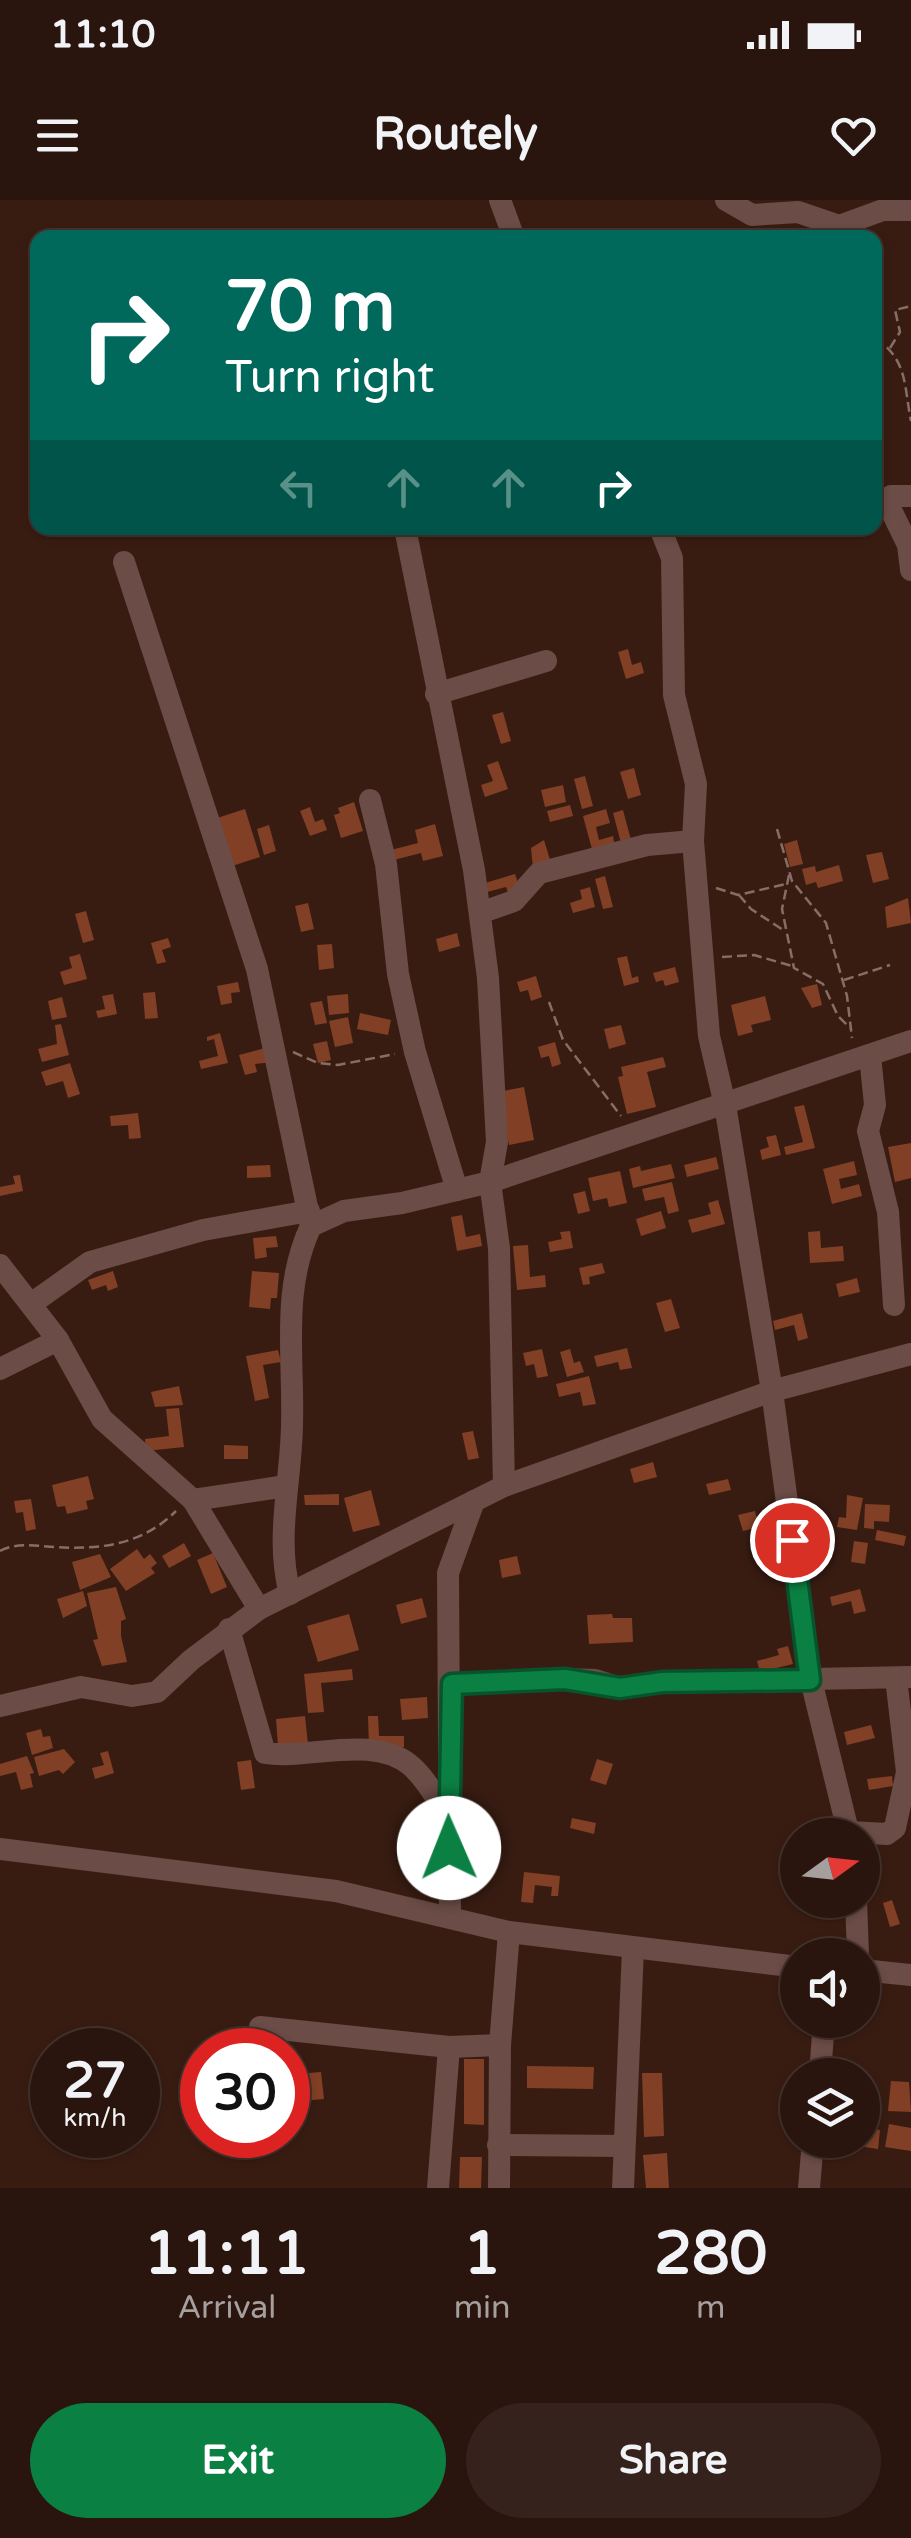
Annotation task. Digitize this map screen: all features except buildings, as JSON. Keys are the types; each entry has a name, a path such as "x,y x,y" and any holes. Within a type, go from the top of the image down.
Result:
{"street":[{"path":"500,200 511,230"},
{"path":"726,200 750,214 798,212 839,226 882,210 911,210"},
{"path":"911,496 891,496 886,500 908,545 911,570"},
{"path":"406,535 480,913 497,1128 490,1182 500,1248 498,1298 507,1457 504,1486"},
{"path":"662,535 672,564 674,695 696,784 692,841 709,1036 726,1105 772,1391 810,1680 845,1818"},
{"path":"124,562 190,768 208,806 257,969 310,1218 296,1267 291,1306 292,1421 282,1547 290,1594"},
{"path":"436,694 474,679 546,661"},
{"path":"370,800 386,864 398,974 416,1058 457,1190"},
{"path":"480,913 514,901 539,873 647,845 692,841"},
{"path":"31,1304 90,1262 203,1230 310,1218 490,1182 911,1041"},
{"path":"864,1057 875,1105 868,1131 888,1212 894,1305"},
{"path":"0,1264 58,1340 102,1419 194,1500 260,1609"},
{"path":"0,1369 58,1340"},
{"path":"0,1706 82,1687 149,1694 170,1683 229,1629 260,1609 504,1486 772,1391 911,1354"},
{"path":"194,1500 286,1486"},
{"path":"450,1916 449,1564 474,1500"},
{"path":"229,1629 265,1753 351,1750 403,1760 421,1776 448,1815"},
{"path":"452,1684 565,1679 620,1688 662,1682 904,1677 907,1772 895,1828 888,1834 880,1834"},
{"path":"0,1848 336,1891 509,1932 780,1965"},
{"path":"498,2188 500,2046 509,1932"},
{"path":"623,2188 633,1948"},
{"path":"880,1971 911,1974"},
{"path":"260,2027 449,2047 500,2046"},
{"path":"438,2188 449,2047"},
{"path":"498,2144 624,2146"},
{"path":"809,2188 812,2158"}],"path":[{"path":"890,349 900,334 895,310 911,306"},
{"path":"882,343 905,372 911,421"},
{"path":"777,829 790,874 826,922 851,1029 864,1057"},
{"path":"790,874 784,931 793,966 798,974 824,984 838,1016 851,1029"},
{"path":"695,875 739,895 784,931"},
{"path":"739,895 787,884"},
{"path":"701,959 754,954 793,966"},
{"path":"842,980 890,964"},
{"path":"549,1002 563,1040 612,1109 656,1128"},
{"path":"277,1054 295,1052 329,1065 389,1053 416,1058"},
{"path":"0,1551 23,1544 87,1549 124,1544 158,1527 194,1500"}],"route":[{"path":"449,1848 452,1684 565,1679 595,1680 620,1688 662,1682 810,1680 792,1540"}]}
